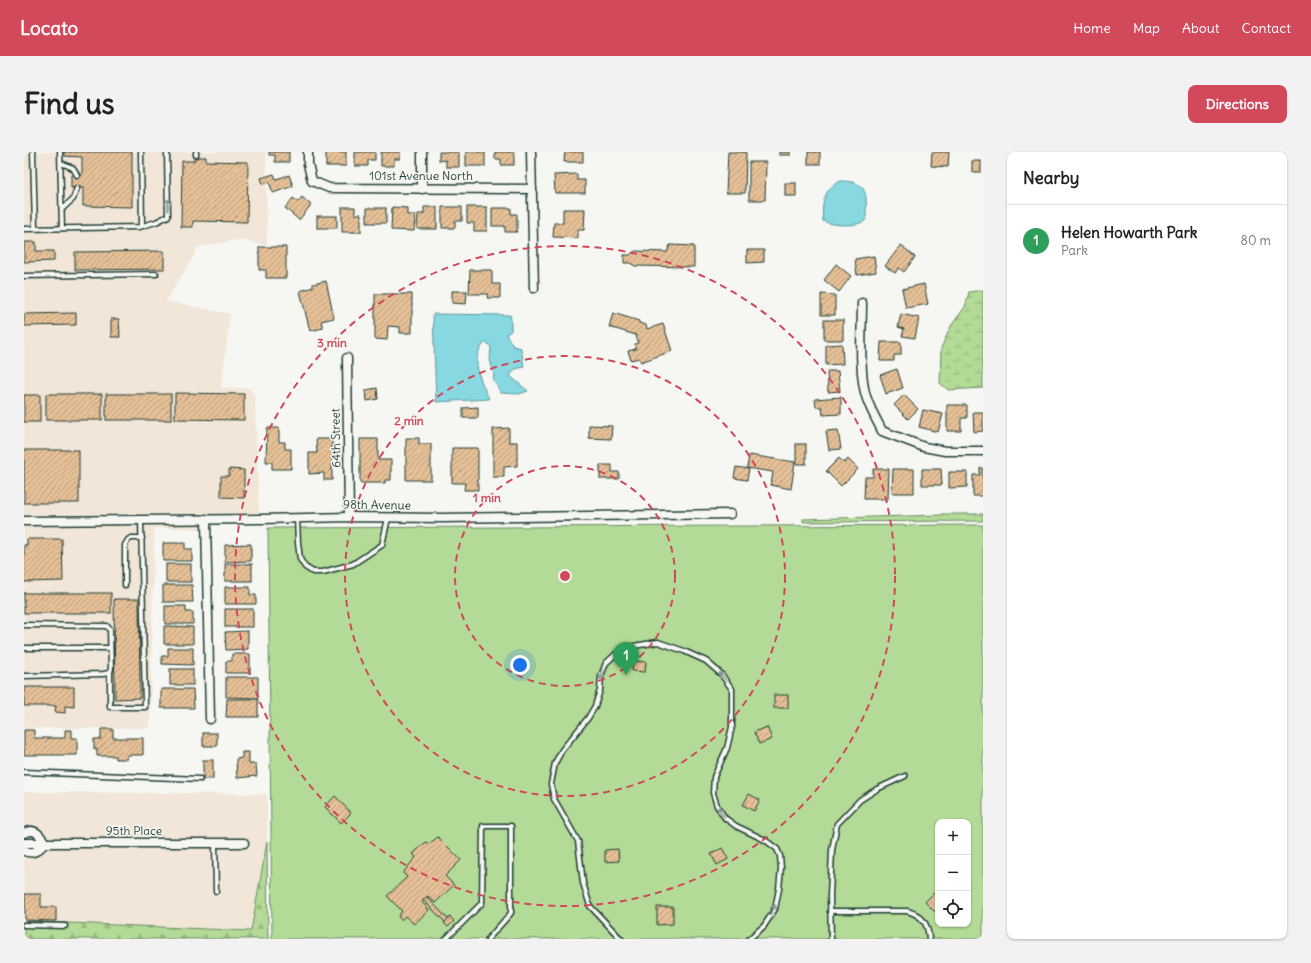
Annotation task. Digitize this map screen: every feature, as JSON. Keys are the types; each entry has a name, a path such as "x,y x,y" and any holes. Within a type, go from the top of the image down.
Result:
{"street":[{"name":"101st Avenue North","path":"308,152 308,164 312,181 329,188 532,189"},
{"path":"422,152 422,189"},
{"path":"532,152 534,288"},
{"path":"862,304 862,372 864,389 882,431 924,447 945,451 983,451"},
{"name":"64th Street","path":"347,358 349,517"},
{"name":"98th Avenue","path":"24,521 730,514"},
{"path":"206,519 210,719"},
{"path":"24,832 32,830 36,832 45,843 34,853 24,851"},
{"name":"95th Place","path":"24,843 244,843"}],"lane":[{"path":"33,152 35,228"},
{"path":"60,152 62,228"},
{"path":"141,152 142,226"},
{"path":"24,229 142,226 156,222 168,216 167,152"},
{"path":"60,163 73,168 77,175"},
{"path":"62,209 73,199 77,188"},
{"path":"24,276 156,274"},
{"path":"297,518 300,559 305,567 312,572 323,572 353,564 382,545 388,517"},
{"path":"24,625 107,626 110,630 110,707 145,707 141,519"},
{"path":"125,584 125,545 131,538 142,538"},
{"path":"621,939 590,906 583,883 578,841 554,799 551,784 555,763 562,750 588,718 595,706 600,690 601,676 606,663 616,654 634,646 658,642 684,651 706,661 721,674 732,689 732,727 727,748 714,777 713,793 717,806 725,818 736,826 766,840 777,850 780,856 781,868 779,889 774,909 764,926 749,939"},
{"path":"24,648 110,648"},
{"path":"24,676 103,674 110,672"},
{"path":"24,772 200,779"},
{"path":"830,939 832,850 837,824 860,800 877,789 905,776"},
{"path":"446,939 482,903 483,826 511,826 510,913 488,939"},
{"path":"215,843 216,891"},
{"path":"830,911 907,911 917,914 924,922 929,933 929,939"},
{"path":"24,925 65,926"}],"shaded area":[{"path":"24,152 266,152 267,245 238,240 198,247 166,301 230,314 221,388 249,388 255,397 259,513 24,515"},
{"path":"202,524 202,529 154,528 150,728 24,728 24,526"},
{"path":"24,792 267,794 267,842 251,931 24,921"}],"green space":[{"path":"983,290 983,388 948,390 940,383 941,348 951,326 965,307 969,292"},
{"path":"983,514 983,521 803,522 803,519"},
{"path":"983,525 983,939 272,939 268,528"},
{"path":"267,842 268,939 24,939 24,921 251,931"}],"water":[{"path":"841,181 858,184 865,192 866,220 852,225 833,224 823,221 823,203 827,192 835,184"},
{"path":"433,314 510,315 511,331 506,334 513,346 521,348 524,367 515,369 510,376 528,391 519,394 501,393 493,380 494,374 490,360 491,347 486,342 481,348 477,362 480,377 489,399 436,402"}],"building":[{"path":"64,152 132,152 132,207 83,206 83,188 71,188 71,175 82,175 82,157 64,156"},
{"path":"269,152 289,152 289,162 275,162 275,155 269,155"},
{"path":"326,152 346,152 346,166 326,166"},
{"path":"355,152 375,152 375,160 368,160 368,166 355,166"},
{"path":"381,152 400,152 400,159 394,159 394,166 381,166"},
{"path":"439,152 459,152 459,167 446,167 446,160 439,161"},
{"path":"466,152 485,152 485,166 466,166"},
{"path":"495,152 514,152 514,165 501,165 501,159 495,159"},
{"path":"565,152 583,152 583,162 564,162"},
{"path":"728,152 746,152 745,193 726,193"},
{"path":"779,152 790,152 790,155 779,155"},
{"path":"808,152 820,152 820,164 808,164"},
{"path":"932,152 949,152 948,167 931,166"},
{"path":"194,157 206,157 206,161 248,162 247,222 193,221 193,227 181,227 182,161 194,161"},
{"path":"972,161 981,161 981,172 972,172"},
{"path":"749,162 766,162 765,200 749,200"},
{"path":"274,174 276,179 289,175 293,186 273,193 269,182 263,184 261,178"},
{"path":"577,174 577,180 585,180 585,193 555,193 554,175"},
{"path":"785,183 796,183 796,196 785,196"},
{"path":"302,197 311,205 299,220 285,208 293,198 298,202"},
{"path":"342,207 355,207 355,214 361,214 361,232 342,232"},
{"path":"392,207 407,208 407,215 415,215 414,231 391,230"},
{"path":"424,207 437,207 437,229 417,229 418,214 424,214"},
{"path":"442,207 462,207 462,221 455,221 455,228 442,228"},
{"path":"467,207 487,207 487,231 474,231 474,223 467,223"},
{"path":"367,208 386,208 386,223 367,223"},
{"path":"492,208 511,208 511,214 517,214 517,232 505,232 505,226 492,226"},
{"path":"563,209 585,209 584,230 578,230 578,238 553,237 554,223 563,223"},
{"path":"317,216 337,216 337,228 317,228"},
{"path":"24,242 36,242 36,251 54,251 54,261 24,262"},
{"path":"670,245 694,246 694,267 635,266 630,263 624,263 624,255 630,255 635,251 667,252"},
{"path":"901,245 915,257 904,272 899,268 895,273 885,266"},
{"path":"259,247 286,247 286,278 266,278 266,270 259,270"},
{"path":"747,250 764,250 764,262 747,263"},
{"path":"164,251 164,269 75,270 75,252"},
{"path":"874,256 876,272 857,275 855,259"},
{"path":"836,264 851,276 839,292 824,280"},
{"path":"470,270 492,270 492,284 500,284 500,298 487,298 488,294 469,294"},
{"path":"326,281 334,318 321,321 323,328 310,331 300,291 313,287 313,284"},
{"path":"924,284 928,304 906,308 902,289"},
{"path":"452,291 467,291 466,304 452,303"},
{"path":"375,294 412,294 412,333 400,333 400,327 388,326 387,340 375,339"},
{"path":"821,294 835,295 835,315 821,315"},
{"path":"76,313 76,325 24,326 24,314"},
{"path":"613,313 639,321 639,323 646,325 647,329 663,324 672,351 641,362 639,358 631,360 628,351 636,349 635,344 638,343 636,335 609,327"},
{"path":"901,314 919,318 915,338 902,336 904,329 898,327"},
{"path":"111,319 119,319 120,337 111,337"},
{"path":"824,320 843,320 843,340 824,340"},
{"path":"881,342 901,342 901,355 894,355 894,361 880,361"},
{"path":"842,344 843,364 826,365 826,345"},
{"path":"897,369 903,388 886,394 880,375"},
{"path":"827,371 838,371 840,391 828,392"},
{"path":"377,388 378,399 367,401 366,390"},
{"path":"175,393 244,394 244,420 175,419"},
{"path":"46,394 102,394 102,420 46,420"},
{"path":"106,394 171,394 171,420 106,420"},
{"path":"24,395 40,395 40,422 24,422"},
{"path":"904,395 918,409 908,419 894,405"},
{"path":"841,397 841,414 823,415 822,407 816,407 815,399"},
{"path":"947,405 967,405 967,418 961,418 961,431 947,431"},
{"path":"478,407 478,418 463,418 463,408"},
{"path":"923,410 943,414 938,432 919,427"},
{"path":"973,412 983,412 983,431 974,432"},
{"path":"589,425 612,426 611,439 589,438"},
{"path":"267,428 279,428 279,442 285,442 285,449 291,449 291,469 272,469 272,462 266,462"},
{"path":"509,428 509,442 517,442 517,466 504,467 504,477 493,477 493,429"},
{"path":"838,430 841,449 829,450 826,431"},
{"path":"406,438 419,438 419,444 431,444 431,480 406,480"},
{"path":"316,439 332,439 332,480 324,480 324,473 309,474 309,453 317,453"},
{"path":"360,439 378,439 378,460 391,460 391,480 385,480 385,483 360,483"},
{"path":"796,444 806,444 806,464 796,464"},
{"path":"452,448 478,448 478,490 464,490 465,483 452,483"},
{"path":"24,450 79,450 79,503 24,503"},
{"path":"749,455 795,462 791,489 771,485 773,472 747,468"},
{"path":"839,458 844,463 848,459 858,469 841,486 826,471"},
{"path":"600,465 612,465 612,472 619,472 619,479 600,479"},
{"path":"736,467 749,469 747,480 734,478"},
{"path":"980,468 983,468 983,496 973,496 973,475 980,475"},
{"path":"229,469 244,470 244,498 221,497 221,476 229,476"},
{"path":"873,469 889,469 888,499 864,499 865,477 873,477"},
{"path":"893,469 914,469 914,493 892,493"},
{"path":"922,469 941,469 942,485 922,485"},
{"path":"949,472 967,472 967,487 949,488"},
{"path":"27,539 62,539 63,581 24,582 24,545 27,545"},
{"path":"163,543 185,543 185,549 192,549 192,561 163,561"},
{"path":"251,544 251,561 225,562 225,545"},
{"path":"166,564 191,564 191,582 166,582"},
{"path":"225,564 252,564 252,581 225,581"},
{"path":"163,585 192,585 193,602 163,602"},
{"path":"225,587 250,587 250,595 256,595 256,604 225,604"},
{"path":"24,593 111,593 111,613 24,613"},
{"path":"114,599 139,599 140,698 115,699"},
{"path":"165,606 186,606 186,612 193,612 193,624 165,624"},
{"path":"225,609 253,609 253,627 225,627"},
{"path":"164,626 193,627 193,644 164,644"},
{"path":"248,631 248,649 226,650 225,632"},
{"path":"168,648 193,648 193,665 162,664 162,656 168,656"},
{"path":"232,654 250,654 250,673 226,673 226,661 232,661"},
{"path":"633,661 646,662 645,672 632,671"},
{"path":"170,669 193,669 193,685 170,685"},
{"path":"226,677 258,677 258,698 226,697"},
{"path":"24,687 74,687 74,707 65,706 65,713 55,712 56,706 24,706"},
{"path":"161,689 193,689 194,708 161,708"},
{"path":"774,695 788,695 788,708 774,708"},
{"path":"227,699 258,699 258,717 226,717"},
{"path":"767,727 772,739 759,744 754,732"},
{"path":"101,729 113,729 113,738 143,738 143,755 127,755 127,759 116,759 116,756 97,756 97,749 94,749 94,739 101,739"},
{"path":"24,730 34,730 34,738 65,738 65,730 71,730 71,738 77,738 77,755 24,755"},
{"path":"203,733 217,733 217,746 203,746"},
{"path":"242,752 249,752 249,764 256,764 257,776 237,778 236,759 242,758"},
{"path":"203,760 213,760 213,779 203,779"},
{"path":"749,794 760,800 754,811 743,805"},
{"path":"335,796 351,813 341,823 325,807"},
{"path":"438,837 461,860 445,876 454,885 435,903 428,896 422,902 429,910 414,924 405,916 401,920 398,916 402,911 387,896 407,877 403,873 416,857 413,854 426,842 429,844"},
{"path":"722,848 728,859 717,865 711,854"},
{"path":"618,849 619,861 605,862 605,850"},
{"path":"935,892 935,912 925,902"},
{"path":"25,894 41,894 41,907 56,907 56,921 25,920"},
{"path":"427,897 448,919 445,922 423,900"},
{"path":"657,907 673,907 673,924 657,925"},
{"path":"450,917 454,921 448,927 444,923"}],"place":[{"name":"Helen Howarth Park","path":"626,675"}]}
